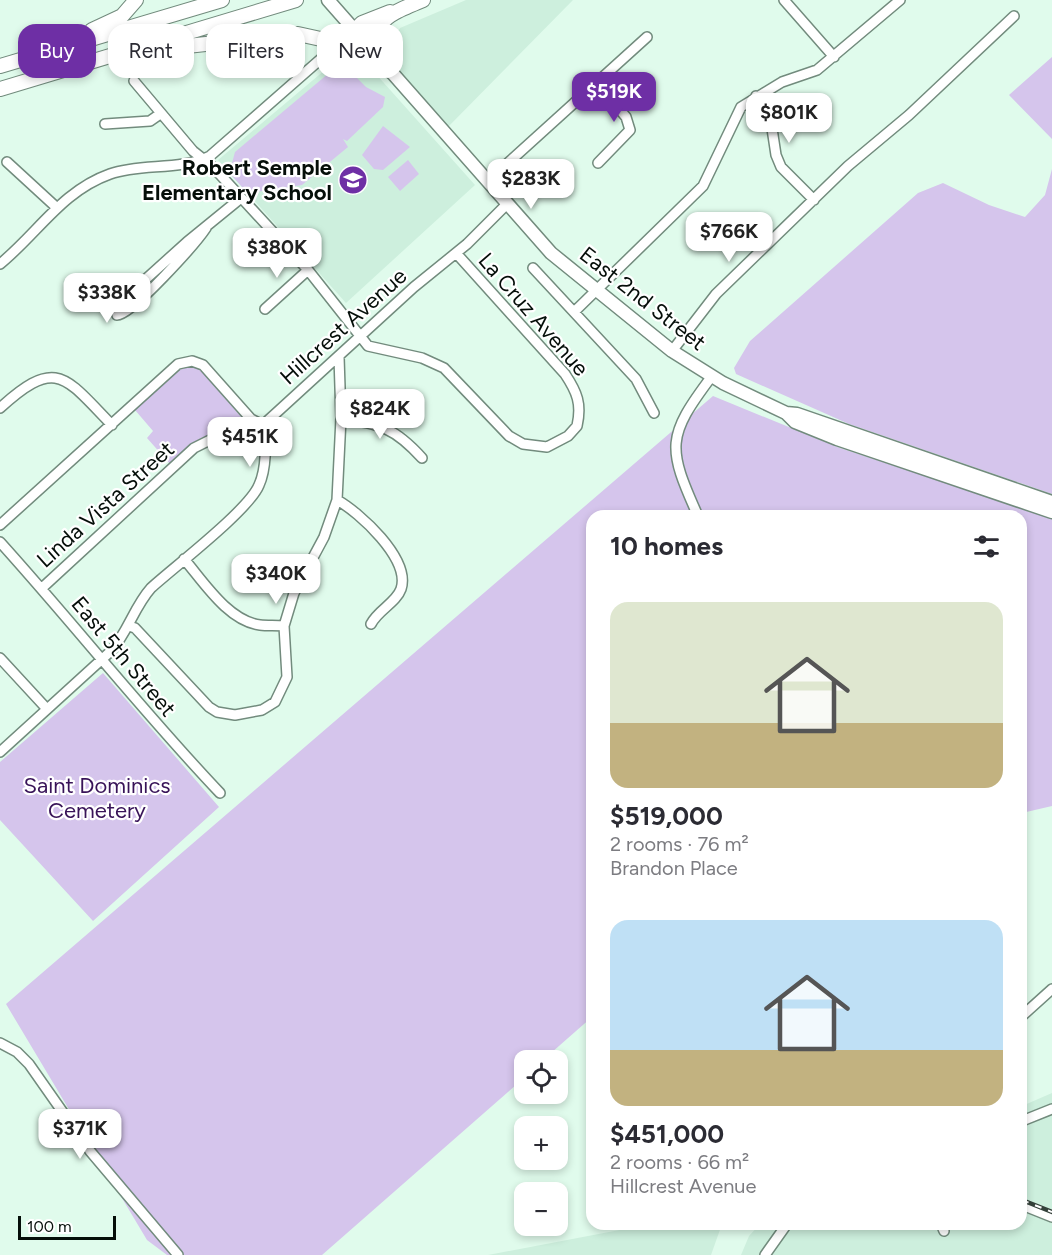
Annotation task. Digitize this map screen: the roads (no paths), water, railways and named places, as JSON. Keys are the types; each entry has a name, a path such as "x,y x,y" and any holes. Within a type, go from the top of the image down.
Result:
{"highway":[{"path":"96,28 122,16 136,0"},
{"path":"96,38 222,0"},
{"path":"96,60 296,0"},
{"path":"361,24 423,0"},
{"path":"383,24 398,10"},
{"path":"96,60 183,44 298,34 317,38"},
{"path":"0,66 18,61"},
{"path":"0,90 37,78"}],"main road":[{"name":"East 2nd Street","path":"328,0 350,24"},
{"name":"East 2nd Street","path":"397,78 488,181 506,205 551,253 596,292 672,351 712,376 786,413 795,422 1052,512"},
{"name":"East 2nd Street","path":"786,413 798,414 1052,502"}],"street":[{"path":"784,0 834,57"},
{"path":"574,312 656,229 703,186 741,107 782,82 817,70 900,0"},
{"path":"672,351 716,294 868,148 909,116 1014,16"},
{"path":"488,181 647,37"},
{"path":"0,264 18,250 56,207 83,186 111,174 140,167 202,159 317,62"},
{"path":"134,81 160,114 308,270 360,336"},
{"path":"597,83 626,117 630,130 598,163"},
{"path":"756,96 771,122 776,154 782,167 814,200"},
{"path":"105,124 150,122 160,114"},
{"path":"7,162 56,207"},
{"path":"206,228 194,248 125,313 117,315 116,306 187,242 241,198"},
{"name":"Hillcrest Avenue","path":"263,425 360,336 456,253 506,205"},
{"name":"La Cruz Avenue","path":"360,336 372,348 422,358 444,368 514,440 532,447 547,447 568,436 577,426 580,413 575,389 565,374 456,253"},
{"path":"533,268 636,379 654,413"},
{"path":"265,309 308,270"},
{"path":"129,626 135,628 209,707 217,712 243,715 262,710 275,702 287,677 284,626 294,593 324,537 337,500 341,418 339,357"},
{"path":"0,525 178,364 192,361 203,365 251,419 263,425 265,433 263,470 259,486 244,505 145,594 121,640 102,660 0,752"},
{"path":"695,510 679,471 674,453 675,439 684,414 712,376"},
{"path":"0,408 25,385 51,378 75,387 112,425"},
{"path":"341,418 383,427 398,434 422,458"},
{"name":"Linda Vista Street","path":"42,588 194,448 210,440 263,425"},
{"path":"337,500 352,508 383,541 398,561 401,571 401,588 398,595 375,616 371,624"},
{"name":"East 5th Street","path":"0,542 96,650 166,736 220,793"},
{"path":"184,559 222,602 237,614 260,625 284,626"},
{"path":"0,658 47,709"},
{"path":"1027,1012 1052,989"},
{"path":"0,1043 17,1052 29,1064 90,1151 178,1255"},
{"path":"1027,1119 1052,1109"},
{"path":"1027,1207 1052,1217"},
{"path":"766,1253 783,1230"}],"railway":[{"path":"1027,1202 1052,1212"}],"place":[{"name":"Robert Semple Elementary School","path":"353,180"}],"park label":[{"name":"Saint Dominics Cemetery","path":"97,798"}]}
